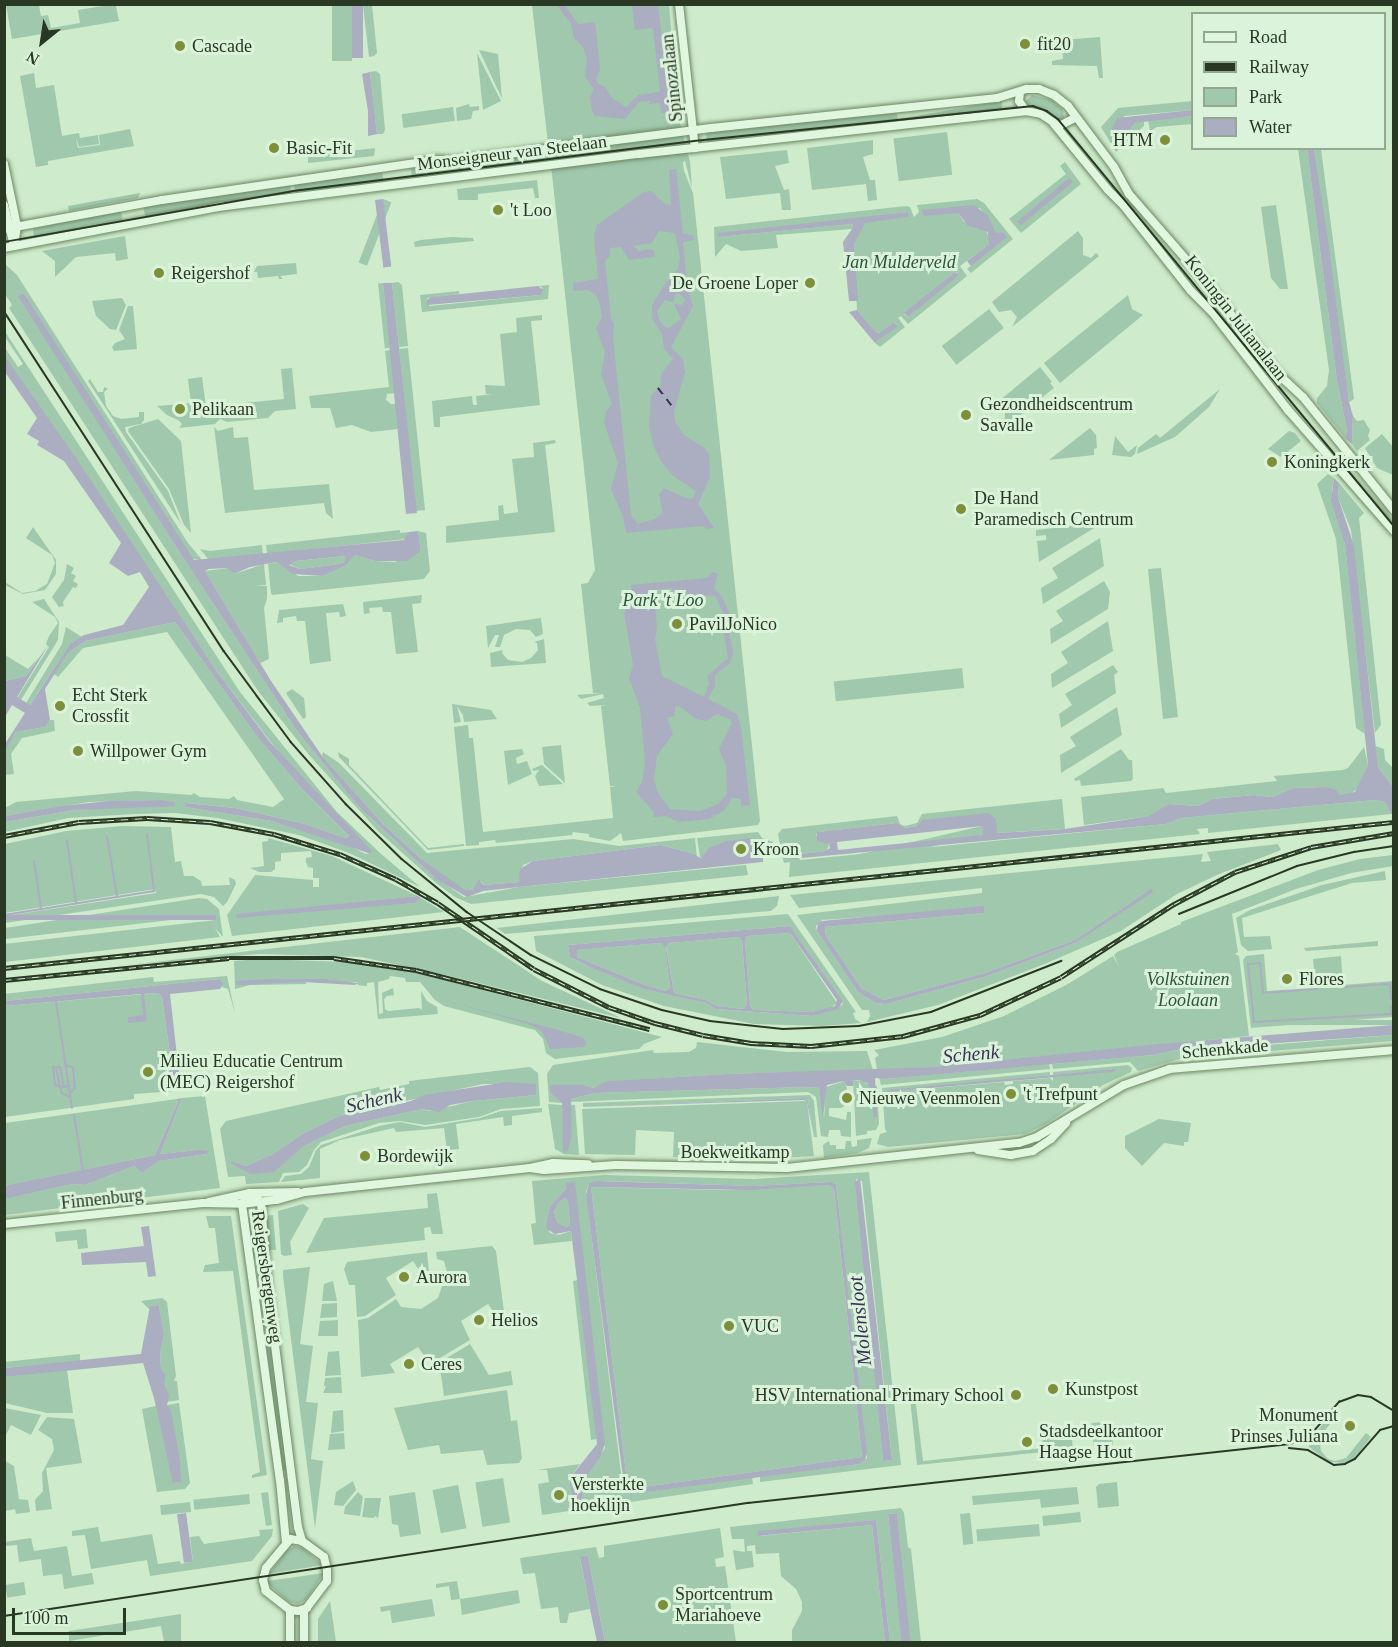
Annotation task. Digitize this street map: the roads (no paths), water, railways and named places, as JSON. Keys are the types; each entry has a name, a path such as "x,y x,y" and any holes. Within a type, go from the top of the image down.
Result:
{"main road":[{"name":"Koningin Julianalaan","path":"1020,92 1034,88 1049,92 1068,106 1114,167 1129,194 1204,280 1277,373 1302,397 1394,510"},
{"name":"Monseigneur van Steelaan","path":"10,228 292,180 692,130 997,98 1020,92"},
{"path":"1020,92 1019,101 1026,111 1041,114 1054,124 1063,126 1075,118"},
{"name":"Monseigneur van Steelaan","path":"4,248 218,207 695,148 1026,111"},
{"name":"Koningin Julianalaan","path":"1054,124 1124,206 1191,291 1212,313 1288,410 1394,531"}],"street":[{"name":"Spinozalaan","path":"679,4 695,148"},
{"path":"4,164 10,228"},
{"path":"4,205 14,246"},
{"name":"Schenkkade","path":"969,1149 1021,1143 1071,1118 1124,1085 1170,1070 1394,1050"},
{"name":"Schenkkade","path":"969,1149 1006,1154 1023,1153 1044,1145 1071,1118"},
{"name":"Boekweitkamp","path":"250,1193 305,1192 530,1168 544,1170 596,1165 752,1169 969,1149"},
{"name":"Boekweitkamp","path":"242,1204 305,1192"},
{"name":"Reigersbergenweg","path":"286,1542 280,1480 242,1204 250,1193 261,1202 267,1282 298,1527 303,1541"},
{"name":"Finnenburg","path":"4,1224 203,1203 250,1193"},
{"name":"Finnenburg","path":"203,1203 242,1204"},
{"path":"304,1610 290,1610 266,1592 262,1580 266,1568 286,1542 295,1539 303,1541 324,1557 327,1581 304,1610 304,1642"},
{"path":"290,1610 290,1642"}],"water":[{"path":"352,5 363,5 363,58 352,58"},
{"path":"557,5 565,5 578,24 595,22 600,70 596,79 612,98 626,107 638,95 660,92 653,28 635,30 632,5 658,5 670,112 662,113 659,103 649,104 650,101 639,102 625,119 595,116 590,97 594,89 585,77 587,59 583,47 574,38 571,24"},
{"path":"370,72 377,134 368,136 368,111 362,74"},
{"path":"1191,110 1191,116 1135,123 1120,143 1115,141 1112,128 1117,118"},
{"path":"1307,150 1314,150 1328,240 1349,402 1353,416 1352,444 1345,438 1347,430 1337,381"},
{"path":"676,169 683,234 693,235 694,240 683,242 687,286 693,306 671,347 683,359 685,372 674,412 675,422 684,435 705,448 709,455 710,477 698,504 714,528 707,529 703,526 626,533 623,516 611,489 618,463 604,423 606,411 612,404 601,374 605,352 596,328 602,317 600,304 596,295 588,290 573,291 573,283 598,279 594,236 597,225 644,192 651,191 665,204 671,205 669,170","holes":["659,231 675,233 680,258 678,269 669,276 669,281 666,282 652,305 652,318 662,334 664,349 673,359 661,374 660,387 651,395 649,426 654,447 662,463 673,476 696,491 693,498 688,499 664,488 659,494 663,513 655,519 638,524 631,515 613,337 614,323 611,319 605,261 610,256 610,248 621,247 629,260 654,257 655,253 651,249 639,251 633,246 652,243","675,294 680,294 685,300 682,305 674,304 681,319 669,328 659,320 657,311 665,300 673,302"]},
{"path":"1069,178 1073,182 1021,225 1017,222"},
{"path":"383,199 391,266 383,267 375,200"},
{"path":"974,205 988,216 996,233 1003,232 1007,237 971,266 967,261 989,244 988,232 968,226 958,213 924,216 922,210"},
{"path":"908,212 909,217 865,223 854,245 858,301 849,301 843,242 853,224 718,237 718,233"},
{"path":"955,272 959,275 908,317 904,313"},
{"path":"383,283 392,283 417,513 406,514"},
{"path":"538,286 543,290 541,295 427,305 427,300 431,297"},
{"path":"24,293 194,560 404,540 409,532 418,531 421,551 406,561 375,561 355,555 345,566 323,576 293,574 277,562 250,567 234,574 227,568 205,571 271,681 322,756 382,823 420,858 465,890 472,890 479,880 484,885 519,882 520,869 533,861 661,845 701,858 709,848 726,841 752,838 767,846 771,856 763,857 763,862 483,891 467,897 436,879 434,881 434,877 358,806 297,731 178,550 18,296","holes":["346,556 345,562 300,569 289,565 295,561"]},
{"path":"857,310 876,332 879,333 894,322 898,326 875,343 849,312"},
{"path":"6,358 76,458 215,669 270,742 372,851 371,854 272,821 185,807 186,803 235,808 305,824 346,838 349,836 304,791 258,738 175,622 85,641 68,653 45,689 50,720 45,727 16,732 5,751 5,744 25,713 12,705 5,717 5,681 26,676 49,644 17,697 30,705 70,644 84,635 123,625 149,587 140,572 128,576 109,563 121,543 64,461 37,445 39,441 27,434 37,418 5,372"},
{"path":"1334,478 1339,483 1338,497 1354,546 1378,767 1393,787 1393,814 1385,802 1375,800 1181,818 1166,824 791,859 794,851 800,854 826,851 830,848 829,844 817,841 817,832 897,823 905,828 917,826 922,820 988,813 996,819 997,833 1065,829 1149,816 1168,804 1198,806 1212,799 1254,795 1273,797 1293,788 1324,787 1335,789 1340,795 1355,792 1368,765 1345,544 1331,501","holes":["982,826 983,835 838,850 837,842"]},
{"path":"712,572 718,573 714,588 722,597 730,615 728,628 733,651 730,663 715,675 715,686 708,699 737,714 741,727 750,805 741,806 741,799 732,798 725,810 709,819 679,822 666,816 654,817 653,811 636,792 642,782 645,763 640,708 629,678 633,665 624,613 632,600 631,585 707,578","holes":["672,588 673,593 715,596 725,616 723,628 728,658 707,676 709,683 704,697 662,676 655,639 657,627 654,595 656,590","679,706 696,719 706,721 717,714 730,719 732,723 719,749 726,766 727,794 718,804 700,811 670,809 658,793 654,779 657,756 673,734 667,718 675,716 675,707"]},
{"path":"109,801 174,802 175,806 75,810 5,822 5,816 62,806"},
{"path":"1151,889 1153,892 1075,943 987,976 886,1004 876,1003 858,992 817,931 818,923 822,921 984,906 985,913 825,927 826,936 861,988 884,1000 985,973 1075,940"},
{"path":"418,896 421,898 415,903 237,918 236,914"},
{"path":"4,915 216,915 216,920 4,920"},
{"path":"790,926 843,1001 838,1009 812,1016 716,1009 706,1003 645,989 592,968 570,957 568,945","holes":["790,933 837,1000 835,1006 812,1012 753,1010 750,1005 745,941 747,936","739,937 742,941 747,1004 744,1009 716,1006 706,1000 674,993 666,947 669,943","661,943 665,947 670,988 666,991 645,985 577,957 577,950"]},
{"path":"219,979 223,984 220,989 170,994 181,1091 175,1091 162,997 158,993 144,994 147,1021 128,1023 128,1017 143,1015 141,994 5,1006 5,1001"},
{"path":"323,979 358,983 355,985 303,982 238,985 235,981"},
{"path":"447,1001 558,1030 584,1038 586,1043 584,1047 550,1049 542,1031 529,1024"},
{"path":"1393,1025 1393,1035 1176,1050 1154,1055 885,1079 875,1078 877,1117 874,1117 871,1089 867,1083 859,1080 853,1080 853,1086 847,1086 844,1081 827,1085 823,1118 819,1088 811,1087 595,1093 571,1099 572,1134 568,1151 563,1152 562,1103 551,1094 550,1085 584,1085 593,1088 608,1081 728,1074 932,1067 1159,1044"},
{"path":"1117,1069 1113,1072 886,1092 888,1090"},
{"path":"507,1082 536,1084 536,1095 450,1105 439,1112 422,1109 345,1126 304,1146 274,1172 251,1174 230,1163 232,1161 246,1166 273,1154 304,1133 341,1115 411,1101 424,1095"},
{"path":"182,1098 160,1154 197,1150 208,1151 207,1154 159,1161 142,1173 134,1166 85,1185 72,1184 5,1199 5,1186 155,1155 178,1102 177,1099"},
{"path":"804,1098 808,1101 814,1137 807,1102 804,1100 583,1107"},
{"path":"860,1178 892,1460 883,1461 855,1182"},
{"path":"597,1181 754,1186 831,1182 836,1184 867,1453 865,1460 859,1464 631,1494 625,1492 586,1195 589,1183","holes":["829,1185 834,1189 862,1457 628,1489 591,1187 749,1190"]},
{"path":"575,1182 605,1444 600,1457 584,1480 581,1503 573,1504 569,1479 597,1444 571,1231 555,1234 547,1229 546,1224 550,1206 566,1189 566,1183","holes":["565,1198 568,1200 570,1225 566,1227 557,1222 554,1212 558,1203"]},
{"path":"149,1226 156,1276 148,1277 146,1262 82,1265 81,1253 144,1246 141,1227"},
{"path":"159,1305 164,1335 160,1353 161,1369 165,1375 164,1384 169,1396 167,1405 171,1411 180,1460 181,1482 173,1483 154,1398 143,1363 5,1377 5,1368 141,1354 150,1306"},
{"path":"186,1513 193,1562 184,1563 177,1514"},
{"path":"897,1513 911,1642 902,1642 888,1514"},
{"path":"876,1520 890,1642 885,1642 872,1525 758,1536 758,1531"},
{"path":"588,1556 605,1642 597,1642 590,1609 580,1557"}],"waterway":[{"path":"4,915 154,891 147,834"},
{"path":"107,836 117,897"},
{"path":"67,840 76,903"},
{"path":"34,861 41,909"},
{"path":"1391,999 1390,984 1341,987 1340,975 1316,976 1317,989 1263,993 1260,963 1248,964 1254,1022 1391,1014 1391,1006"},
{"path":"56,1001 72,1108"},
{"path":"66,1065 73,1068 75,1088 70,1093"},
{"path":"69,1086 60,1087 55,1085 53,1067 56,1068 60,1087 62,1093 70,1097"},
{"path":"57,1067 60,1067 64,1087"},
{"path":"74,1115 83,1171"}],"tram line":[{"path":"4,242 293,191 694,141 1033,106 1047,111 1058,119 1394,526"},
{"path":"4,311 224,651 291,742 346,804 402,859 467,912 531,955 600,989 662,1010 710,1021 783,1029 859,1026 931,1012 1061,961"},
{"path":"1179,914 1297,866 1354,852 1394,846"},
{"path":"4,1616 748,1503 1290,1444 1308,1438 1339,1402 1358,1395 1371,1397 1394,1411"},
{"path":"1289,1448 1308,1450 1334,1465 1345,1464 1355,1459 1380,1430 1394,1426"}],"railway":[{"path":"4,836 79,822 147,818 210,822 274,834 340,854 396,879 438,903 534,969 609,1007 655,1023 703,1035 751,1043 811,1046 903,1036 980,1015 1061,977 1174,904 1235,872 1311,847 1394,833"},
{"path":"4,968 1394,822"},
{"path":"4,980 229,958 334,958 416,970 650,1029"}],"place":[{"name":"fit20","path":"1025,44"},
{"name":"Cascade","path":"180,46"},
{"name":"HTM","path":"1165,140"},
{"name":"Basic-Fit","path":"274,148"},
{"name":"'t Loo","path":"498,210"},
{"name":"Reigershof","path":"159,273"},
{"name":"De Groene Loper","path":"810,283"},
{"name":"Pelikaan","path":"180,409"},
{"name":"Gezondheidscentrum Savalle","path":"966,415"},
{"name":"Koningkerk","path":"1272,462"},
{"name":"De Hand Paramedisch Centrum","path":"961,509"},
{"name":"PavilJoNico","path":"677,624"},
{"name":"Echt Sterk Crossfit","path":"60,706"},
{"name":"Willpower Gym","path":"78,751"},
{"name":"Kroon","path":"741,849"},
{"name":"Flores","path":"1287,979"},
{"name":"Milieu Educatie Centrum (MEC) Reigershof","path":"148,1072"},
{"name":"'t Trefpunt","path":"1011,1094"},
{"name":"Nieuwe Veenmolen","path":"847,1098"},
{"name":"Bordewijk","path":"365,1156"},
{"name":"Aurora","path":"404,1277"},
{"name":"Helios","path":"479,1320"},
{"name":"VUC","path":"729,1326"},
{"name":"Ceres","path":"409,1364"},
{"name":"Kunstpost","path":"1053,1389"},
{"name":"HSV International Primary School","path":"1016,1395"},
{"name":"Monument Prinses Juliana","path":"1350,1426"},
{"name":"Stadsdeelkantoor Haagse Hout","path":"1027,1442"},
{"name":"Versterkte hoeklijn","path":"559,1495"},
{"name":"Sportcentrum Mariahoeve","path":"663,1605"}],"park label":[{"name":"Jan Mulderveld","path":"899,262"},
{"name":"Park 't Loo","path":"663,600"},
{"name":"Volkstuinen Loolaan","path":"1188,990"}],"water label":[{"name":"Schenk","path":"971,1054"},
{"name":"Schenk","path":"374,1100"},
{"name":"Molensloot","path":"860,1321"}]}
